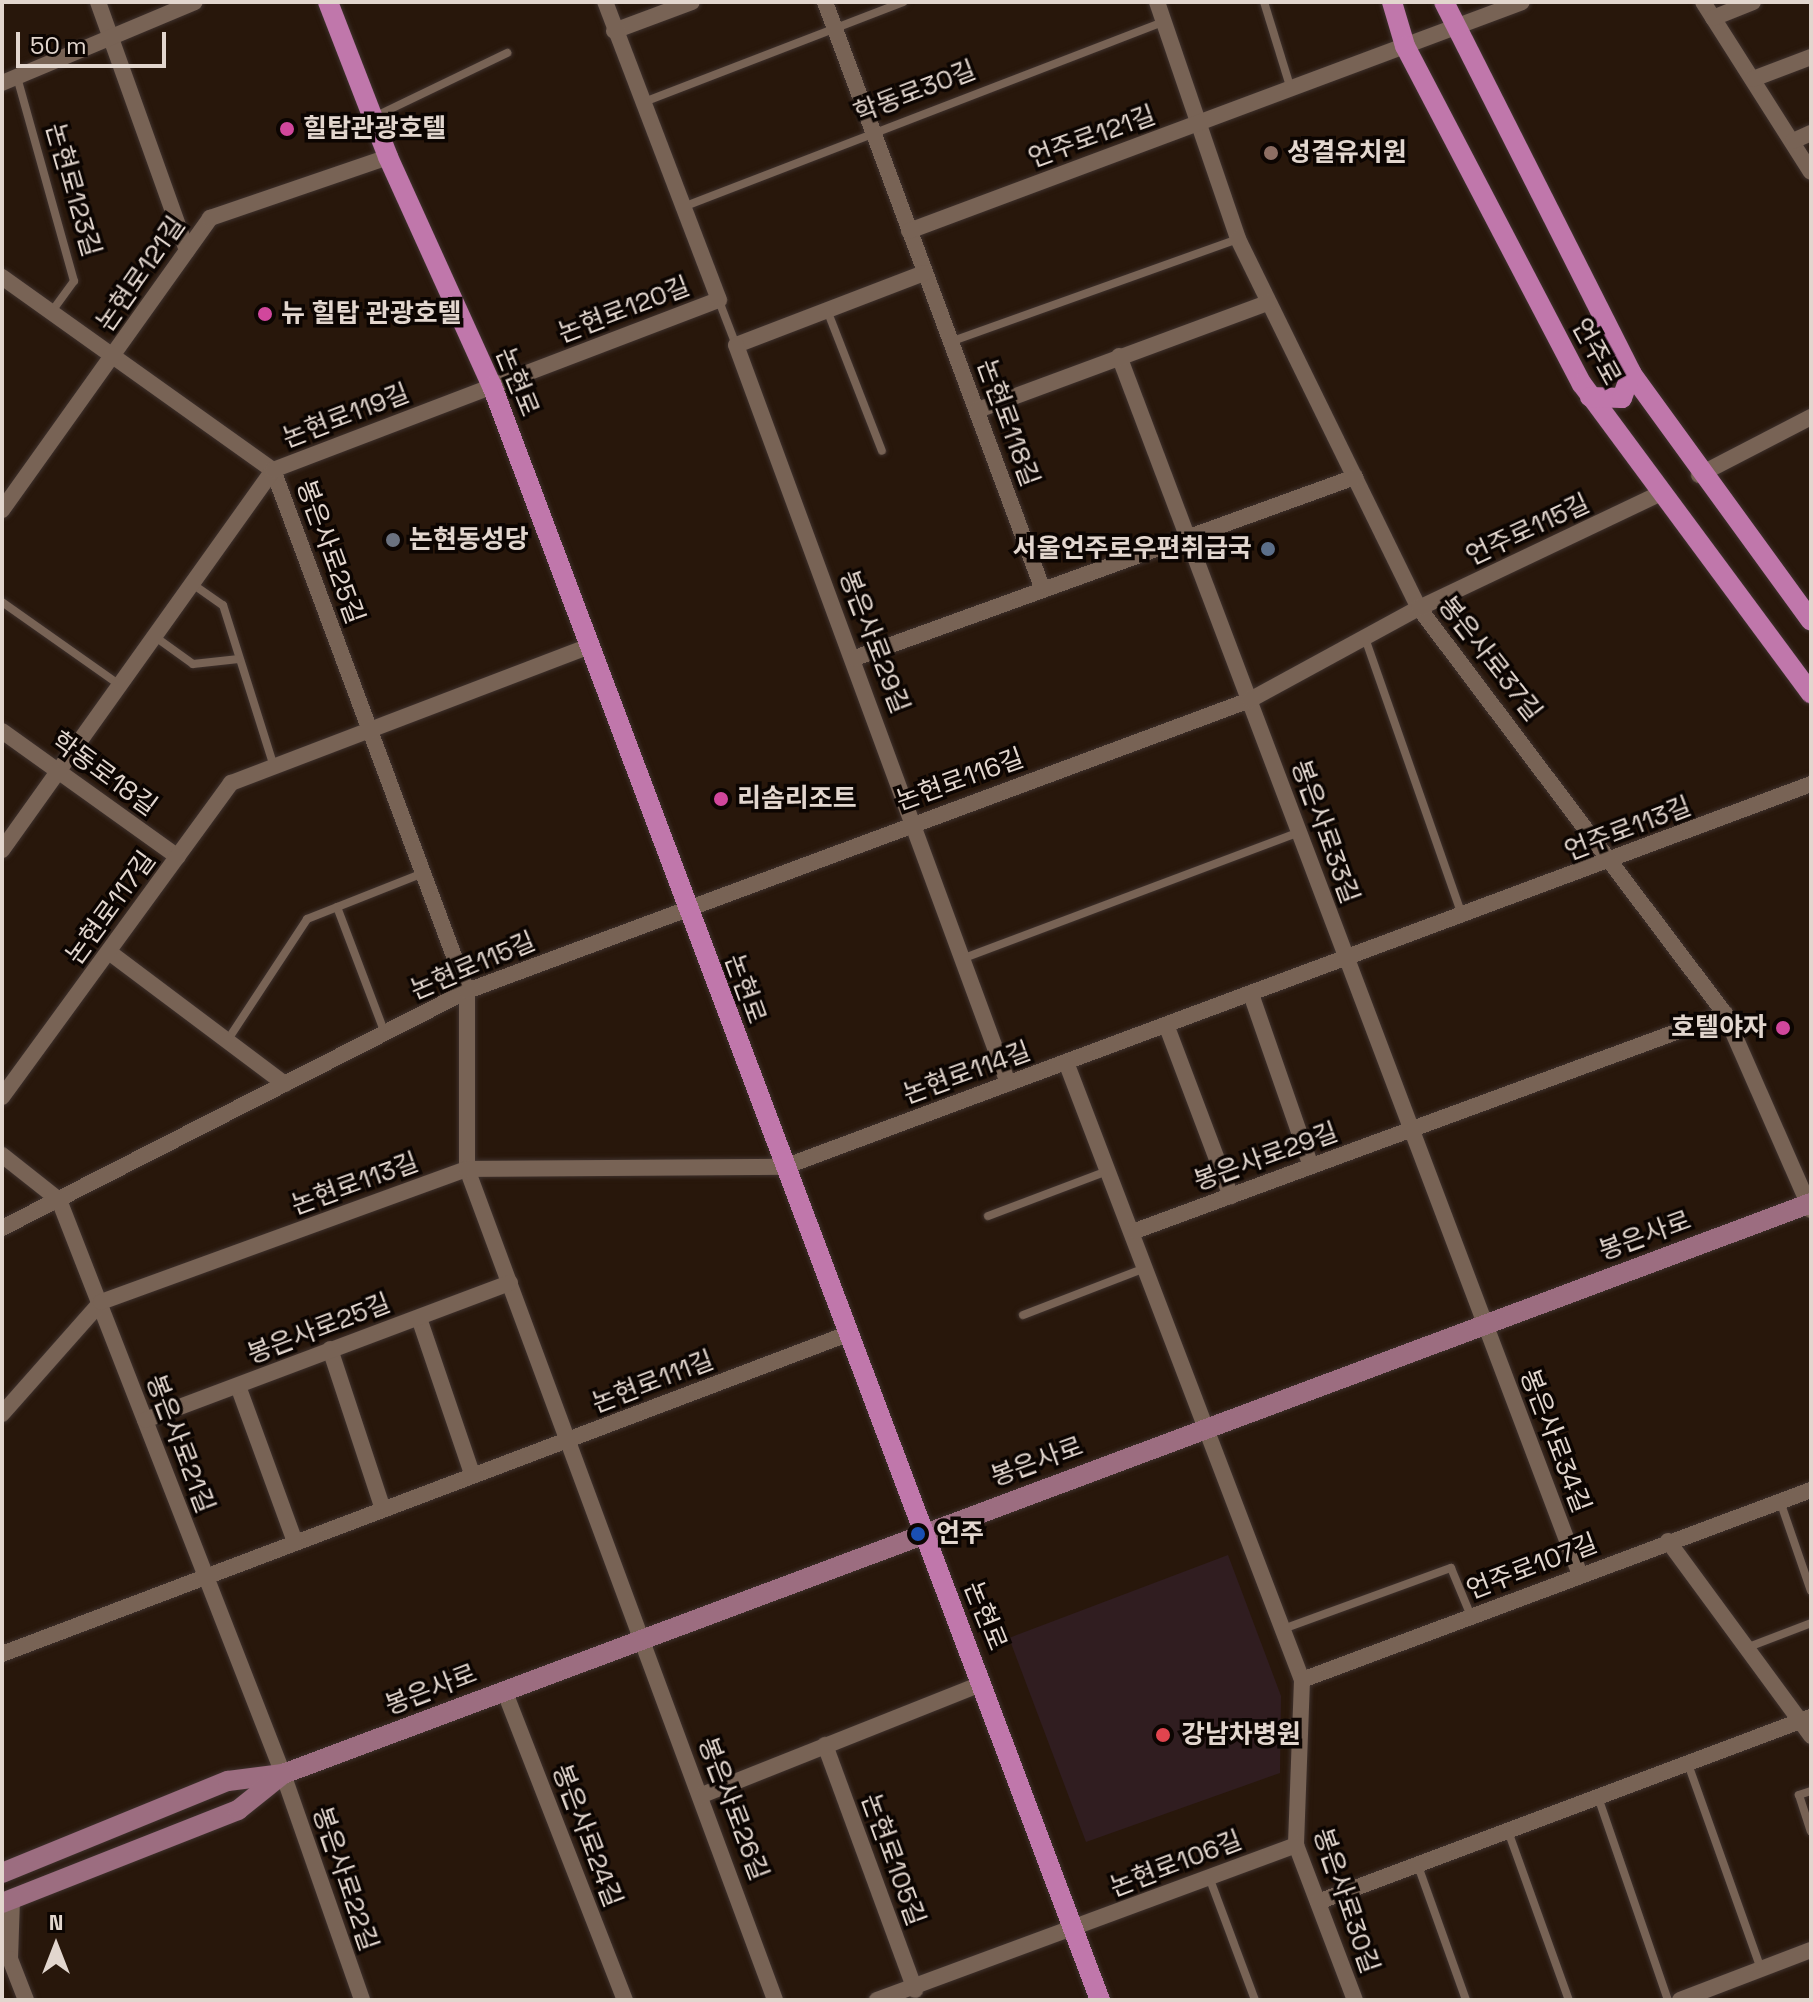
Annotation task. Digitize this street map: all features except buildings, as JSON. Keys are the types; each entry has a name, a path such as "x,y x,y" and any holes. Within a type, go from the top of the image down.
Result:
{"main road":[{"name":"논현로","path":"328,2 388,157 492,386 1100,2000"},
{"name":"언주로","path":"1392,2 1405,46 1590,397 1657,495 1811,693"},
{"name":"언주로","path":"1444,2 1452,29 1631,373 1699,475 1811,621"},
{"path":"1590,397 1622,398 1631,373"},
{"name":"봉은사로","path":"2,1873 228,1781 283,1774 640,1636 1810,1205"},
{"name":"봉은사로","path":"7,1901 238,1810 283,1774"}],"street":[{"path":"98,2 187,251"},
{"name":"논현로123길","path":"9,80 195,2"},
{"path":"605,2 719,300"},
{"path":"614,31 692,2"},
{"name":"논현로118길","path":"825,2 1043,590"},
{"name":"봉은사로37길","path":"1157,2 1196,124 1238,239 1419,608 1616,861 1725,1014 1810,1205"},
{"name":"언주로121길","path":"909,231 1522,2"},
{"path":"1703,2 1811,172"},
{"path":"1713,18 1753,2"},
{"path":"1753,79 1811,57"},
{"path":"1793,141 1811,133"},
{"name":"논현로121길","path":"2,510 210,218 388,157"},
{"path":"736,345 924,273"},
{"name":"봉은사로25길","path":"2,277 273,470 467,991 467,1169 640,1636"},
{"name":"논현로120길","path":"492,386 719,300"},
{"path":"978,410 1268,303"},
{"name":"봉은사로29길","path":"736,345 916,821 1008,1083"},
{"name":"봉은사로33길","path":"1119,356 1484,1324"},
{"name":"논현로119길","path":"2,850 117,683 273,470 492,386"},
{"path":"1699,475 1811,417"},
{"path":"855,658 1355,477"},
{"name":"언주로115길","path":"1250,700 1419,608 1657,495"},
{"name":"논현로117길","path":"2,1097 231,783 273,764 589,646"},
{"name":"논현로116길","path":"687,907 1250,700"},
{"name":"학동로18길","path":"2,731 178,857"},
{"name":"언주로113길","path":"1347,961 1462,915 1616,861 1811,784"},
{"name":"논현로115길","path":"2,1228 467,991 687,907"},
{"path":"109,952 285,1084"},
{"name":"논현로114길","path":"784,1167 1347,961"},
{"path":"1252,997 1311,1166"},
{"path":"1413,1129 1725,1014"},
{"path":"1167,1027 1231,1196"},
{"path":"1066,1062 1135,1231 1206,1427"},
{"name":"봉은사로29길","path":"1135,1231 1413,1129"},
{"name":"봉은사로21길","path":"2,1155 59,1200 283,1774"},
{"name":"논현로113길","path":"2,1414 101,1302 467,1169 784,1167"},
{"name":"봉은사로25길","path":"145,1420 510,1283"},
{"path":"419,1318 472,1474"},
{"name":"봉은사로34길","path":"1484,1324 1580,1575"},
{"name":"논현로111길","path":"2,1654 850,1333"},
{"path":"330,1349 383,1509"},
{"path":"238,1386 295,1542"},
{"name":"봉은사로30길","path":"1206,1427 1302,1680 1296,1845 1355,2000"},
{"name":"언주로107길","path":"1302,1680 1811,1490"},
{"path":"1668,1541 1746,1648 1806,1719 1811,1736"},
{"name":"봉은사로26길","path":"640,1636 702,1795 775,2000"},
{"path":"702,1795 983,1683"},
{"name":"봉은사로24길","path":"504,1690 625,2000"},
{"path":"1318,1902 1417,1862 1806,1719"},
{"name":"논현로105길","path":"825,1745 915,1990"},
{"name":"봉은사로22길","path":"283,1774 362,2000"},
{"name":"논현로106길","path":"1074,1929 1296,1845"},
{"path":"7,1901 6,1964 26,2000"},
{"path":"877,2000 915,1990 1074,1929"},
{"path":"1680,2000 1711,1995 1761,1969 1811,1950"}],"lane":[{"path":"643,102 903,2"},
{"path":"1264,2 1291,89"},
{"name":"학동로30길","path":"683,207 1164,22"},
{"path":"373,118 507,53"},
{"name":"논현로123길","path":"9,80 74,281 52,311"},
{"path":"953,341 1238,239"},
{"name":"논현로120길","path":"719,300 736,345"},
{"path":"827,309 882,451"},
{"path":"190,583 223,605 273,764"},
{"path":"2,602 117,683"},
{"path":"154,635 193,664 239,659"},
{"path":"1365,638 1462,915"},
{"path":"964,958 1299,832"},
{"path":"227,1041 307,919 423,873"},
{"path":"337,907 384,1031"},
{"path":"988,1216 1110,1170"},
{"path":"1023,1315 1148,1267"},
{"path":"1780,1501 1811,1591"},
{"path":"1282,1629 1451,1568 1471,1616"},
{"path":"1746,1648 1811,1623"},
{"path":"1688,1764 1761,1969"},
{"path":"1811,1791 1799,1795 1811,1831"},
{"path":"1598,1797 1668,2000"},
{"path":"1508,1831 1569,2000"},
{"path":"1417,1862 1466,2000"},
{"path":"1209,1876 1255,2000"}],"shaded area":[{"name":"강남차병원","path":"1228,1555 1281,1696 1280,1773 1086,1842 1009,1638"}],"place":[{"name":"힐탑관광호텔","path":"287,129"},
{"name":"성결유치원","path":"1271,153"},
{"name":"뉴 힐탑 관광호텔","path":"265,314"},
{"name":"논현동성당","path":"393,540"},
{"name":"서울언주로우편취급국","path":"1268,549"},
{"name":"리솜리조트","path":"721,799"},
{"name":"호텔야자","path":"1783,1028"},
{"name":"언주","path":"918,1534"},
{"name":"강남차병원","path":"1163,1735"}]}
